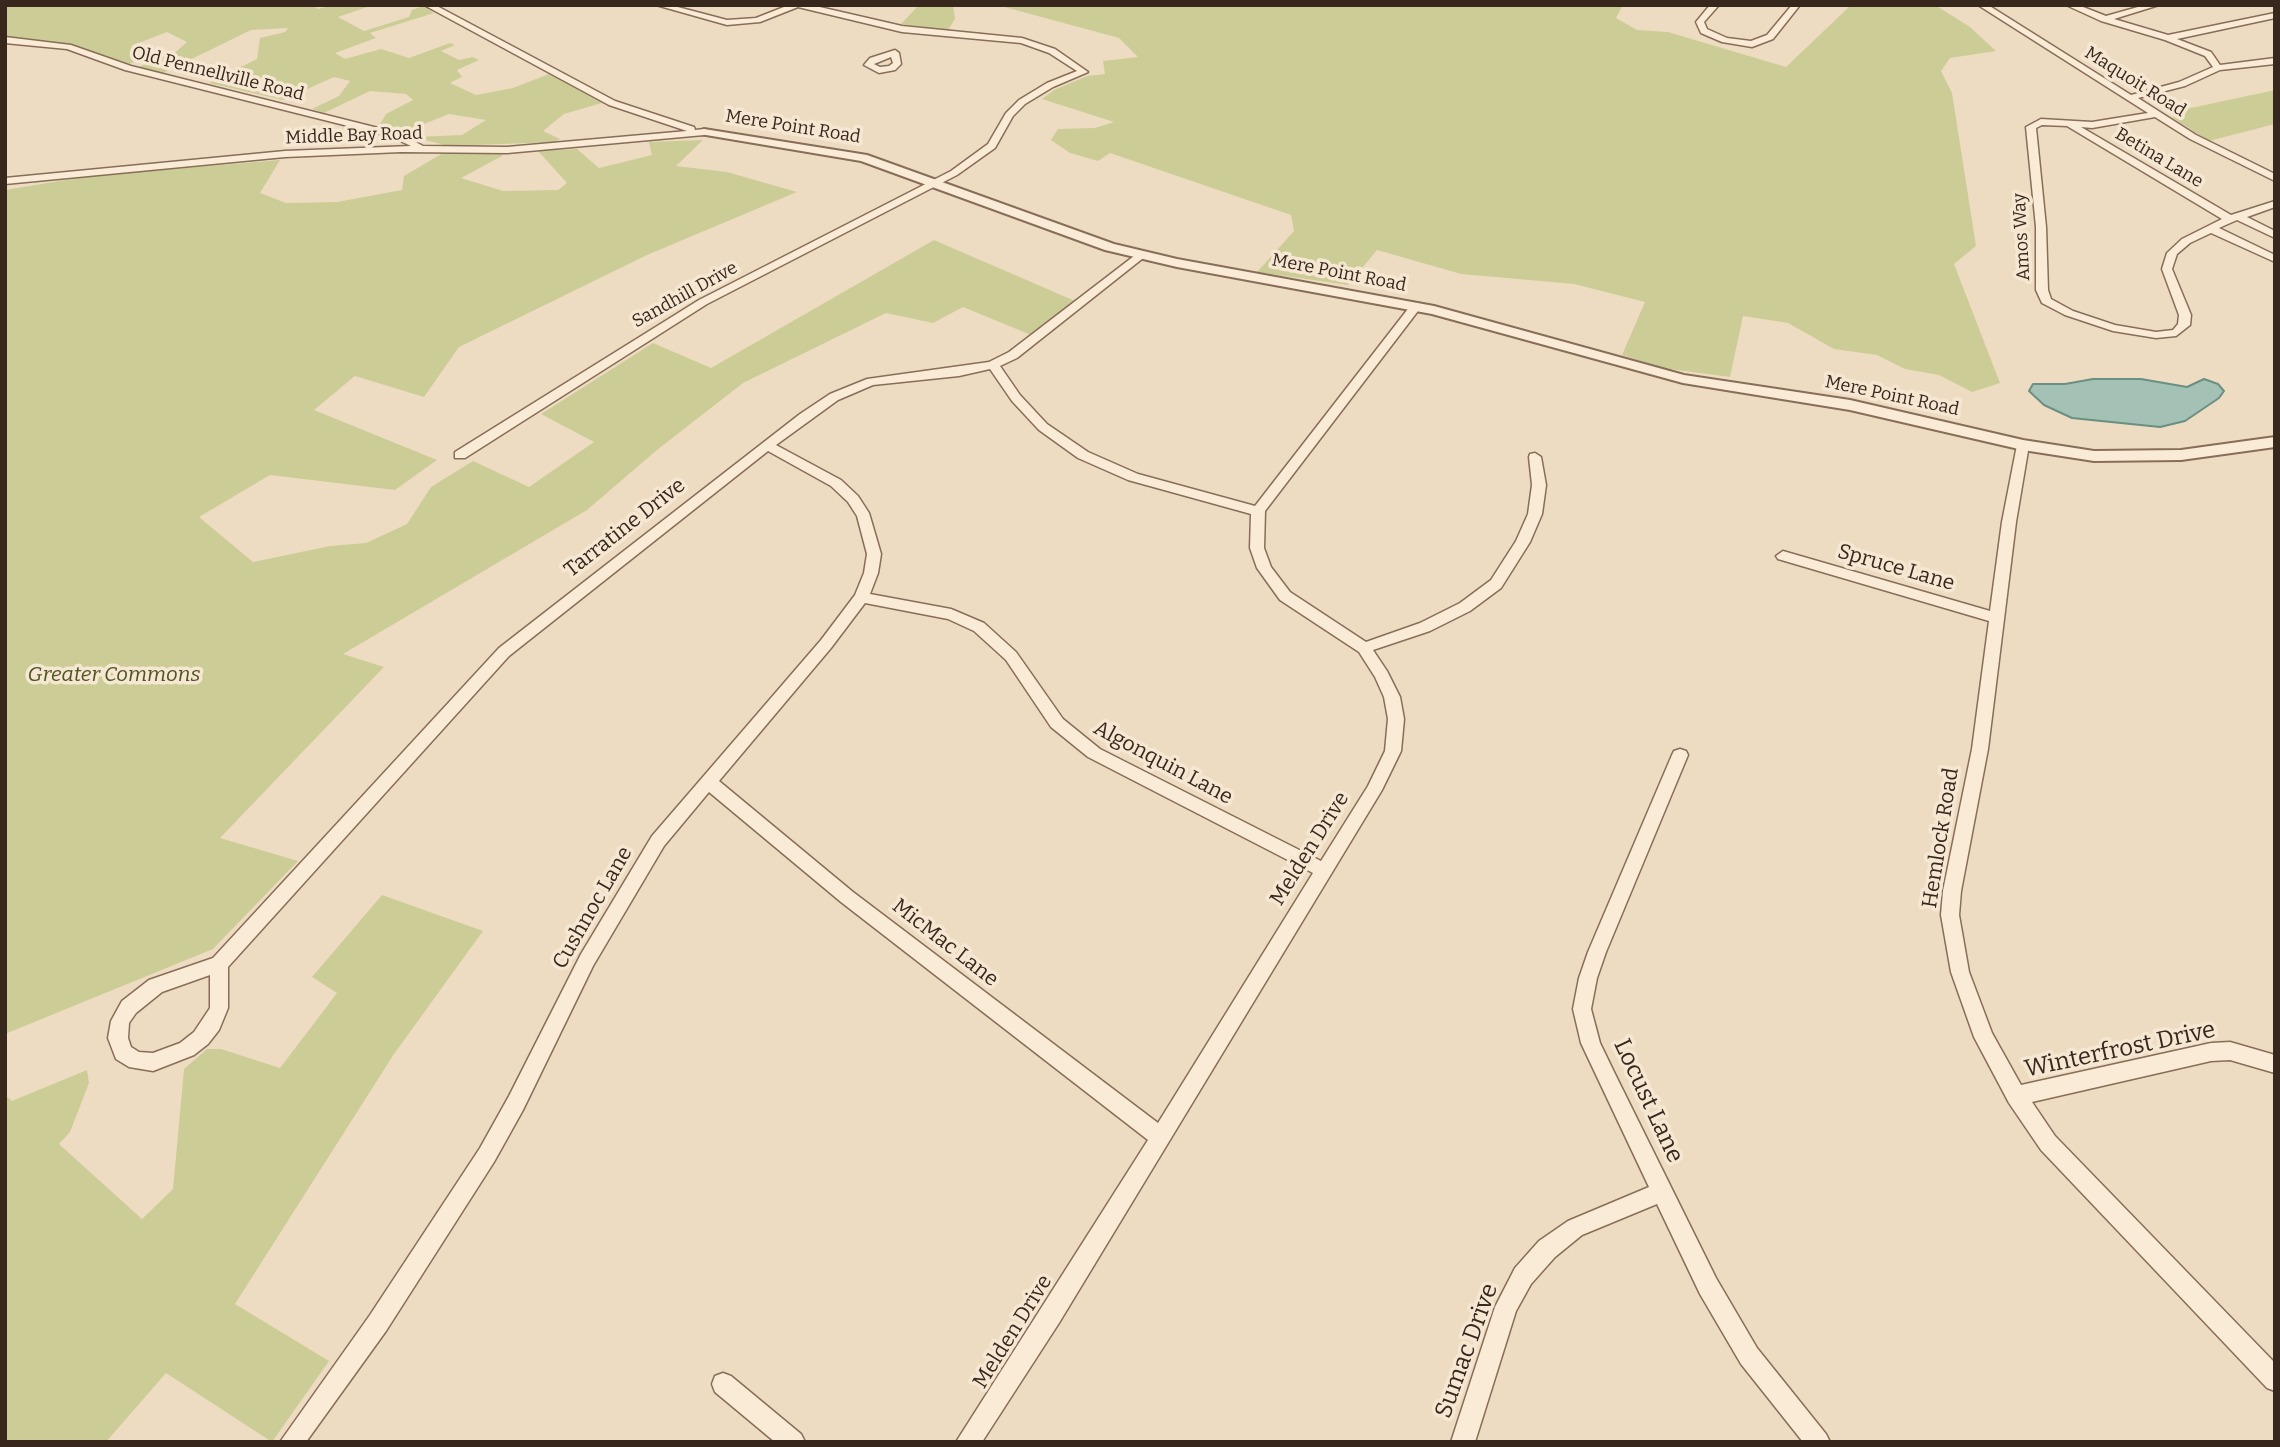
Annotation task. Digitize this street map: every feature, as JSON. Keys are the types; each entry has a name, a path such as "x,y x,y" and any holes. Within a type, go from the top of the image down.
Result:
{"street":[{"name":"Mere Point Road","path":"428,5 626,109 704,132 844,153 936,183 1069,234 1142,255 1415,307 1497,326 1683,379 1860,407 2023,445 2094,456 2146,458 2275,442"},
{"path":"660,5 727,23 770,17 798,5 868,23 916,30"},
{"path":"1715,5 1700,22 1703,32 1725,40 1752,44 1770,37 1796,5"},
{"path":"2070,5 2208,54 2218,68"},
{"path":"2105,19 2155,5"},
{"path":"1985,7 2003,6"},
{"name":"Maquoit Road","path":"1985,7 2155,114 2275,178"},
{"path":"2168,38 2275,15"},
{"path":"908,39 916,30"},
{"name":"Sandhill Drive","path":"460,455 704,302 936,183 984,153 997,138 1009,115 1022,102 1050,85 1084,72 1052,51 1022,41 916,30"},
{"name":"Old Pennellville Road","path":"5,40 68,47 128,68 395,135 421,149"},
{"path":"2129,98 2182,84 2218,68 2275,61"},
{"name":"Amos Way","path":"2155,114 2071,125 2041,122 2034,124 2031,130 2041,227 2042,290 2046,300 2069,313 2113,328 2156,335 2176,333 2184,325 2185,315 2169,278 2169,260 2178,246 2234,218 2275,204"},
{"name":"Betina Lane","path":"2071,125 2234,218 2275,235"},
{"name":"Middle Bay Road","path":"5,181 285,154 421,149 520,149 704,132"},
{"path":"2213,229 2275,259"},
{"name":"Tarratine Drive","path":"219,964 219,1008 212,1024 201,1038 187,1049 153,1062 136,1061 123,1053 118,1038 120,1021 135,1001 156,986 219,964 486,670 543,620 818,406 852,389 891,378 959,372 993,365 1036,339 1142,255"},
{"path":"993,365 1016,398 1043,427 1083,454 1133,477 1258,511 1415,307"},
{"name":"Hemlock Road","path":"2023,445 1983,727 1952,891 1950,915 1953,943 1970,1003 2016,1096 2048,1143 2275,1380"},
{"name":"Cushnoc Lane","path":"292,1442 377,1323 467,1187 516,1103 618,904 658,841 826,644 861,597 871,573 874,554 864,516 853,499 835,483 768,446"},
{"path":"1364,648 1425,627 1465,607 1496,584 1523,542 1535,514 1539,485 1535,457"},
{"name":"Melden Drive","path":"968,1442 1051,1315 1374,790 1393,751 1396,719 1392,696 1364,648 1284,596 1273,582 1258,548 1258,511"},
{"name":"Spruce Lane","path":"1783,556 1997,618"},
{"name":"Algonquin Lane","path":"861,597 951,614 979,627 1011,656 1057,723 1094,753 1323,870"},
{"name":"Locust Lane","path":"1680,755 1597,952 1582,1009 1591,1043 1708,1286 1749,1356 1818,1442"},
{"name":"MicMac Lane","path":"707,781 847,897 1159,1136"},
{"name":"Winterfrost Drive","path":"2016,1096 2211,1052 2230,1051 2275,1064"},
{"name":"Sumac Drive","path":"1462,1442 1506,1307 1524,1276 1547,1249 1575,1228 1662,1192"},
{"path":"723,1384 793,1442"}],"green space":[{"path":"5,5 312,5 318,9 333,5 373,5 338,17 364,31 409,17 412,10 423,6 434,13 370,33 376,38 335,53 345,59 381,49 409,58 450,43 455,45 441,51 459,60 473,57 479,60 457,70 462,77 450,83 476,95 513,88 549,74 602,103 564,114 543,131 560,139 555,142 448,146 414,137 462,135 486,120 449,114 404,132 379,126 386,114 413,100 406,94 370,91 324,113 312,109 339,96 350,81 334,77 283,100 209,83 257,59 260,38 285,32 288,28 251,30 163,73 136,68 177,51 187,42 167,32 131,46 142,59 129,64 73,45 5,36"},
{"path":"914,5 953,5 955,19 948,30 901,24 917,7"},
{"path":"997,5 1623,5 1616,18 1637,30 1668,32 1786,67 1851,5 1935,5 1970,27 1996,51 1950,58 1941,71 1952,93 1976,246 1954,264 2000,383 1972,392 1939,375 1905,369 1877,355 1834,349 1788,323 1743,316 1730,377 1662,368 1622,355 1645,302 1574,284 1461,274 1377,250 1348,285 1257,272 1294,231 1291,215 1110,153 1098,161 1070,153 1051,140 1058,129 1095,128 1114,122 1042,99 1054,90 1087,76 1105,74 1103,61 1138,57 1119,38"},
{"path":"2275,90 2275,124 2209,141 2173,118 2172,112"},
{"name":"Greater Commons","path":"703,140 676,166 727,172 797,192 647,255 459,347 424,397 355,376 314,410 437,460 395,490 270,475 199,517 253,562 330,546 366,543 407,524 431,487 473,461 529,487 594,442 541,414 653,343 711,368 934,240 1075,301 1031,335 963,307 933,323 886,313 743,383 657,450 587,510 343,654 384,667 220,838 298,861 213,949 5,1034 5,190 90,176 280,160 260,193 286,203 337,202 402,190 404,176 443,153 502,152 502,156 461,178 503,191 558,190 567,183 538,151 577,149 599,168 652,155 649,142"},
{"path":"382,895 483,931 394,1054 235,1304 329,1361 272,1442 166,1373 106,1442 5,1442 5,1095 12,1101 87,1070 89,1083 70,1132 59,1144 142,1219 173,1189 184,1069 207,1049 221,1049 280,1068 337,993 312,977"}],"shaded area":[{"path":"2093,379 2141,379 2187,387 2204,379 2218,384 2224,391 2219,398 2185,421 2160,427 2072,418 2044,405 2029,391 2033,384 2065,384"}]}
